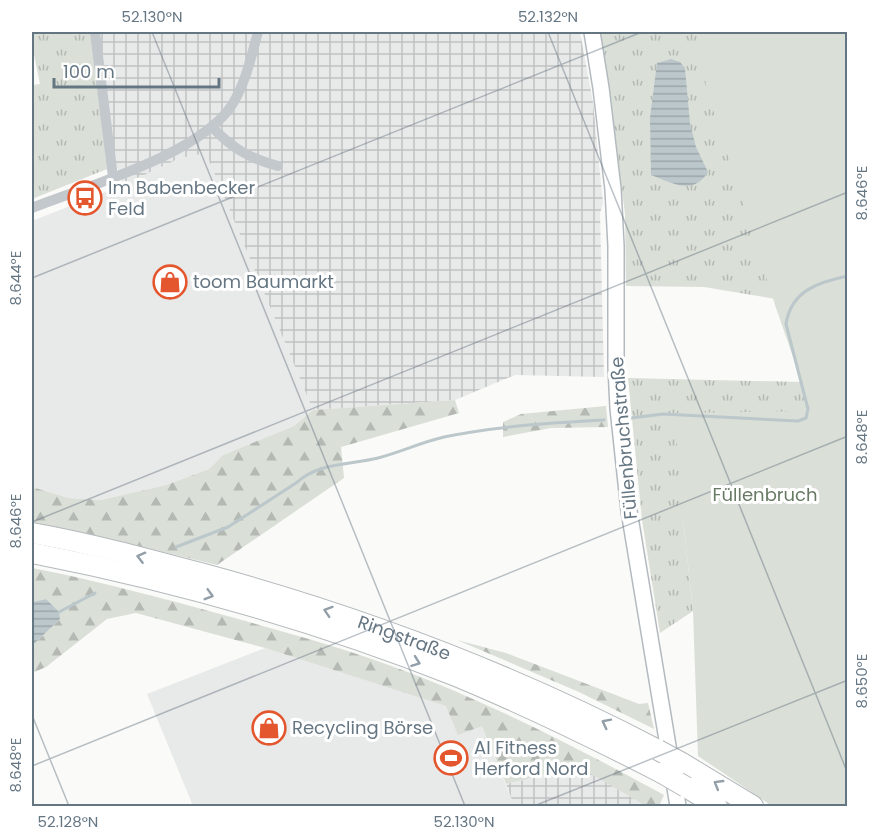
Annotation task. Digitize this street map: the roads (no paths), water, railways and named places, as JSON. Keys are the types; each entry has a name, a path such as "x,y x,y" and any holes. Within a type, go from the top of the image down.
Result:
{"highway":[{"name":"Ringstraße","path":"32,533 140,557 263,590 385,630 480,665 600,720 658,750 753,807"},
{"name":"Ringstraße","path":"32,554 192,590 362,642 454,676 594,738 662,773 717,807"}],"street":[{"path":"95,32 113,177"},
{"path":"32,208 113,177 186,145 212,127 231,105 241,88 258,32"},
{"name":"Füllenbruchstraße","path":"592,32 613,189 619,420 630,512 678,807"},
{"path":"212,127 231,147 258,160 278,166"}],"waterway":[{"path":"631,418 663,414 798,421 806,418 808,409 786,324 789,313 794,303 808,290 826,281 848,276"},
{"path":"176,547 228,527 305,476 335,465 378,458 436,439 464,433 524,425 604,420"},
{"path":"59,612 95,593"}],"place":[{"name":"Im Babenbecker Feld","path":"85,198"},
{"name":"toom Baumarkt","path":"170,282"},
{"name":"Recycling Börse","path":"269,728"},
{"name":"AI Fitness Herford Nord","path":"451,758"}],"park label":[{"name":"Füllenbruch","path":"765,495"}]}
